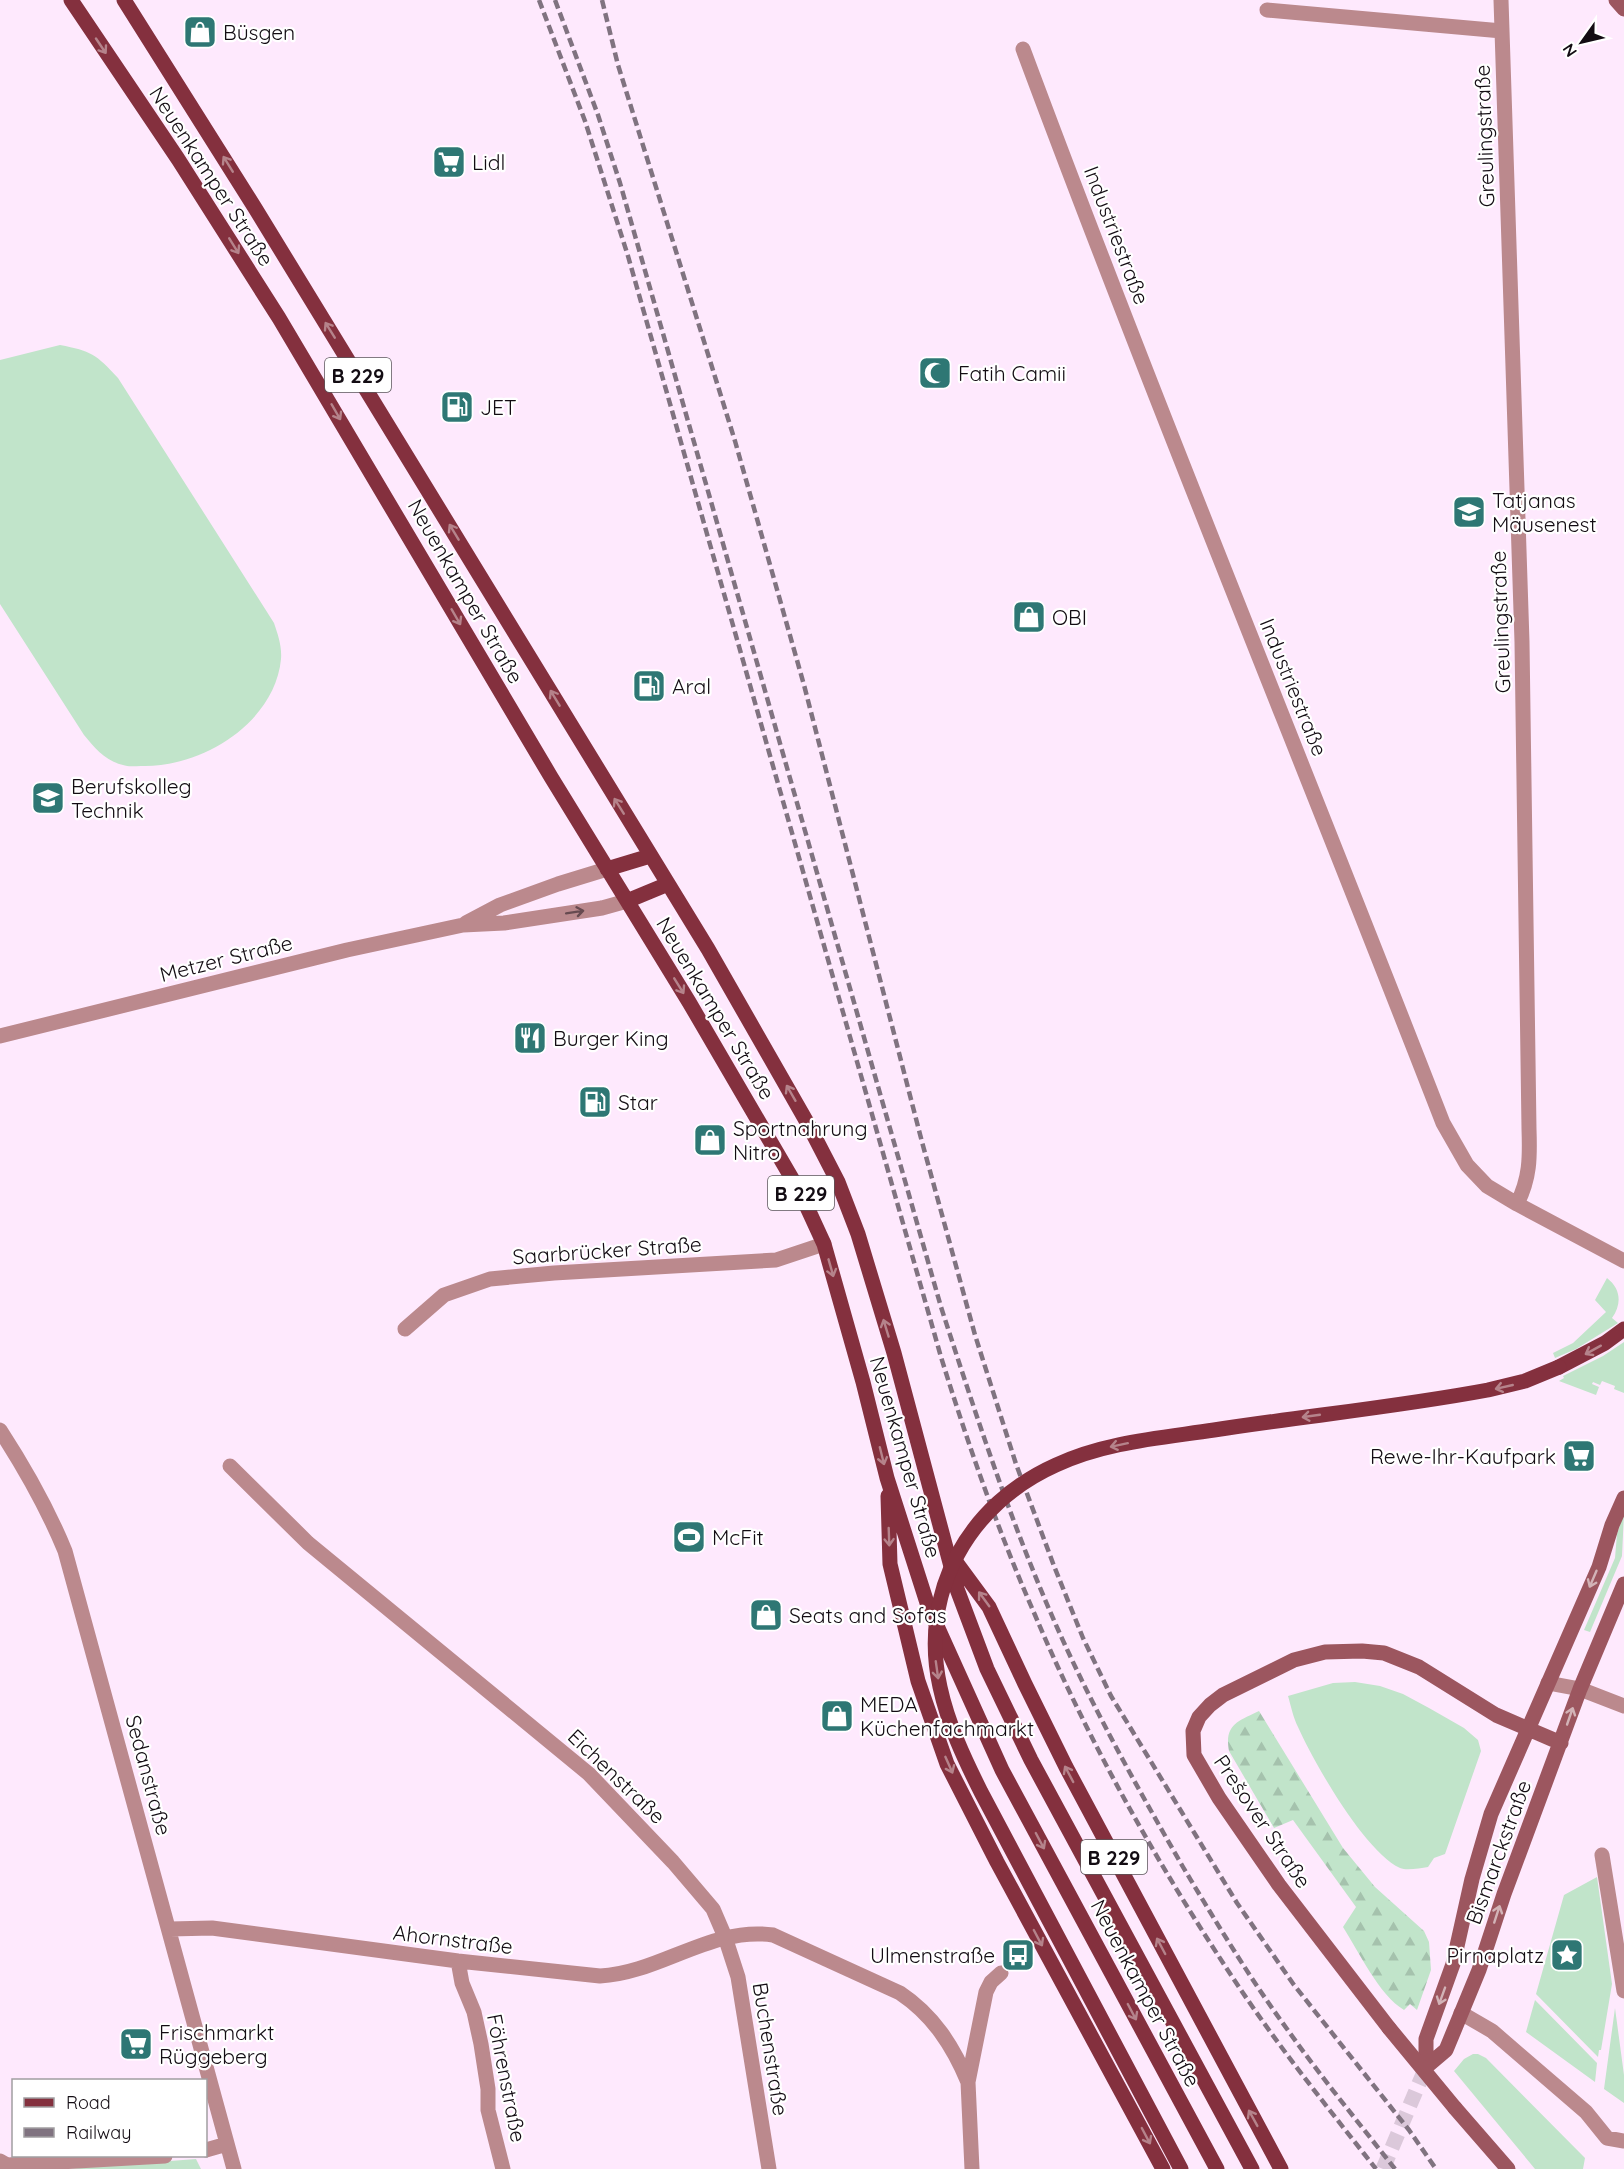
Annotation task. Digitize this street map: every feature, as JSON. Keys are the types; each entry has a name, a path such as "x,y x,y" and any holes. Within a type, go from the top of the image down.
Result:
{"main road":[{"name":"Neuenkamper Straße","path":"70,0 178,159 279,318 482,661 689,1002 795,1184 824,1244 887,1478 928,1606 1002,1770 1217,2169"},
{"name":"Neuenkamper Straße","path":"124,0 347,357 708,949 808,1124 838,1182 858,1234 894,1353 957,1589 976,1643 1031,1760 1252,2169"},
{"path":"1616,0 1624,9"},
{"path":"608,869 650,856"},
{"path":"627,901 668,884"},
{"path":"1181,2169 981,1792 956,1738 939,1686 935,1644 938,1611 944,1584 955,1558 974,1527 1002,1497 1039,1473 1074,1457 1143,1440 1488,1390 1525,1381 1559,1367 1586,1354 1624,1329"},
{"name":"B 229","path":"887,1478 890,1564 918,1681 947,1764 997,1862 1163,2169"},
{"name":"Bismarckstraße","path":"1624,1498 1612,1525 1599,1566 1491,1814 1453,1964 1426,2039 1426,2067 1446,2050 1479,1970 1504,1894 1580,1689 1624,1584"},
{"name":"B 229","path":"945,1546 989,1606 1024,1684 1066,1767 1281,2169"},
{"name":"Prešover Straße","path":"1508,2169 1389,2028 1286,1894 1224,1807 1194,1755 1192,1741 1195,1725 1204,1711 1223,1695 1288,1663 1325,1652 1362,1651 1384,1653 1419,1666 1496,1715 1561,1743"}],"street":[{"name":"Greulingstraße","path":"1501,0 1522,653 1530,1130 1530,1167 1524,1191 1517,1204"},
{"path":"1267,10 1502,31"},
{"name":"Industriestraße","path":"1023,49 1224,569 1292,736 1443,1123 1467,1165 1487,1186 1624,1261"},
{"name":"Metzer Straße","path":"463,925 500,904 608,869"},
{"name":"Metzer Straße","path":"0,1036 347,950 463,925 504,923 602,908 627,901"},
{"name":"Saarbrücker Straße","path":"405,1329 444,1295 490,1279 554,1272 776,1260 824,1244"},
{"name":"Sedanstraße","path":"0,1430 23,1464 49,1511 65,1551 234,2169"},
{"name":"Eichenstraße","path":"230,1467 308,1543 589,1774 698,1891 713,1909 725,1937"},
{"path":"1548,1683 1580,1689 1624,1706"},
{"path":"1602,1855 1624,1991"},
{"name":"Ahornstraße","path":"170,1929 212,1928 585,1976 620,1975 648,1966 691,1947 725,1937"},
{"path":"725,1937 757,1932 773,1935 900,1993 925,2013 946,2038 957,2055 968,2082"},
{"name":"Buchenstraße","path":"725,1937 738,1977 769,2169"},
{"name":"Föhrenstraße","path":"458,1961 462,1983 474,2012 481,2044 488,2089 488,2110 503,2169"},
{"path":"972,2169 968,2082 986,1992 991,1982 1001,1973"},
{"path":"1461,2013 1492,2031 1586,2112 1607,2138 1624,2141"},
{"path":"207,2150 227,2144"},
{"path":"0,2161 8,2165 138,2157"}],"green space":[{"path":"60,345 79,349 92,355 118,378 274,623 277,632 281,659 276,682 265,703 250,722 231,737 210,750 187,759 164,765 125,766 101,753 84,735 0,604 0,360"},
{"path":"1607,1278 1617,1292 1619,1302 1612,1318 1618,1323 1576,1349 1555,1358 1553,1353 1573,1343 1606,1312 1595,1300"},
{"path":"1624,1342 1624,1393 1614,1389 1615,1386 1602,1381 1600,1385 1593,1382 1592,1384 1599,1387 1596,1395 1559,1381 1564,1378 1563,1376 1603,1356"},
{"path":"1624,1513 1622,1556 1590,1632 1584,1630 1615,1558 1617,1534"},
{"path":"1355,1682 1380,1686 1403,1694 1464,1728 1478,1740 1481,1751 1445,1854 1434,1858 1428,1867 1400,1868 1386,1859 1372,1844 1328,1783 1296,1723 1288,1696 1333,1683"},
{"path":"1259,1711 1343,1848 1375,1887 1424,1931 1429,1942 1431,1970 1417,2010 1410,2004 1404,2010 1378,1984 1343,1927 1356,1907 1293,1820 1274,1828 1229,1751 1228,1742 1231,1729 1239,1721"},
{"path":"1597,1877 1612,1984 1598,2057 1536,1994 1564,1895"},
{"path":"1535,2000 1597,2063 1595,2082 1526,2032"},
{"path":"1615,2008 1624,2075 1624,2103 1604,2089"},
{"path":"1473,2054 1486,2058 1585,2158 1583,2169 1535,2169 1454,2071 1464,2059"},
{"path":"196,2159 201,2169 66,2169"}],"tunnel":[{"path":"1383,2169 1426,2067"}],"railway":[{"path":"539,0 585,121 628,256 941,1357 1008,1551 1079,1711 1154,1852 1255,2010 1376,2169"},
{"path":"555,0 598,115 620,183 941,1307 983,1435 1030,1562 1065,1645 1092,1701 1136,1785 1195,1888 1273,2009 1313,2065 1395,2169"},
{"path":"602,0 618,65 735,441 804,685 922,1142 975,1335 1016,1464 1054,1566 1083,1638 1111,1696 1237,1903 1294,1985 1409,2130 1436,2169"}],"place":[{"name":"Büsgen","path":"200,32"},
{"name":"Lidl","path":"449,162"},
{"name":"Fatih Camii","path":"935,373"},
{"name":"JET","path":"457,407"},
{"name":"Tatjanas Mäusenest","path":"1469,512"},
{"name":"OBI","path":"1029,617"},
{"name":"Aral","path":"649,686"},
{"name":"Berufskolleg Technik","path":"48,798"},
{"name":"Burger King","path":"530,1038"},
{"name":"Star","path":"595,1102"},
{"name":"Sportnahrung Nitro","path":"710,1140"},
{"name":"Rewe-Ihr-Kaufpark","path":"1579,1456"},
{"name":"McFit","path":"689,1537"},
{"name":"Seats and Sofas","path":"766,1615"},
{"name":"MEDA Küchenfachmarkt","path":"837,1716"},
{"name":"Ulmenstraße","path":"1018,1955"},
{"name":"Pirnaplatz","path":"1567,1955"},
{"name":"Frischmarkt Rüggeberg","path":"136,2044"}]}
